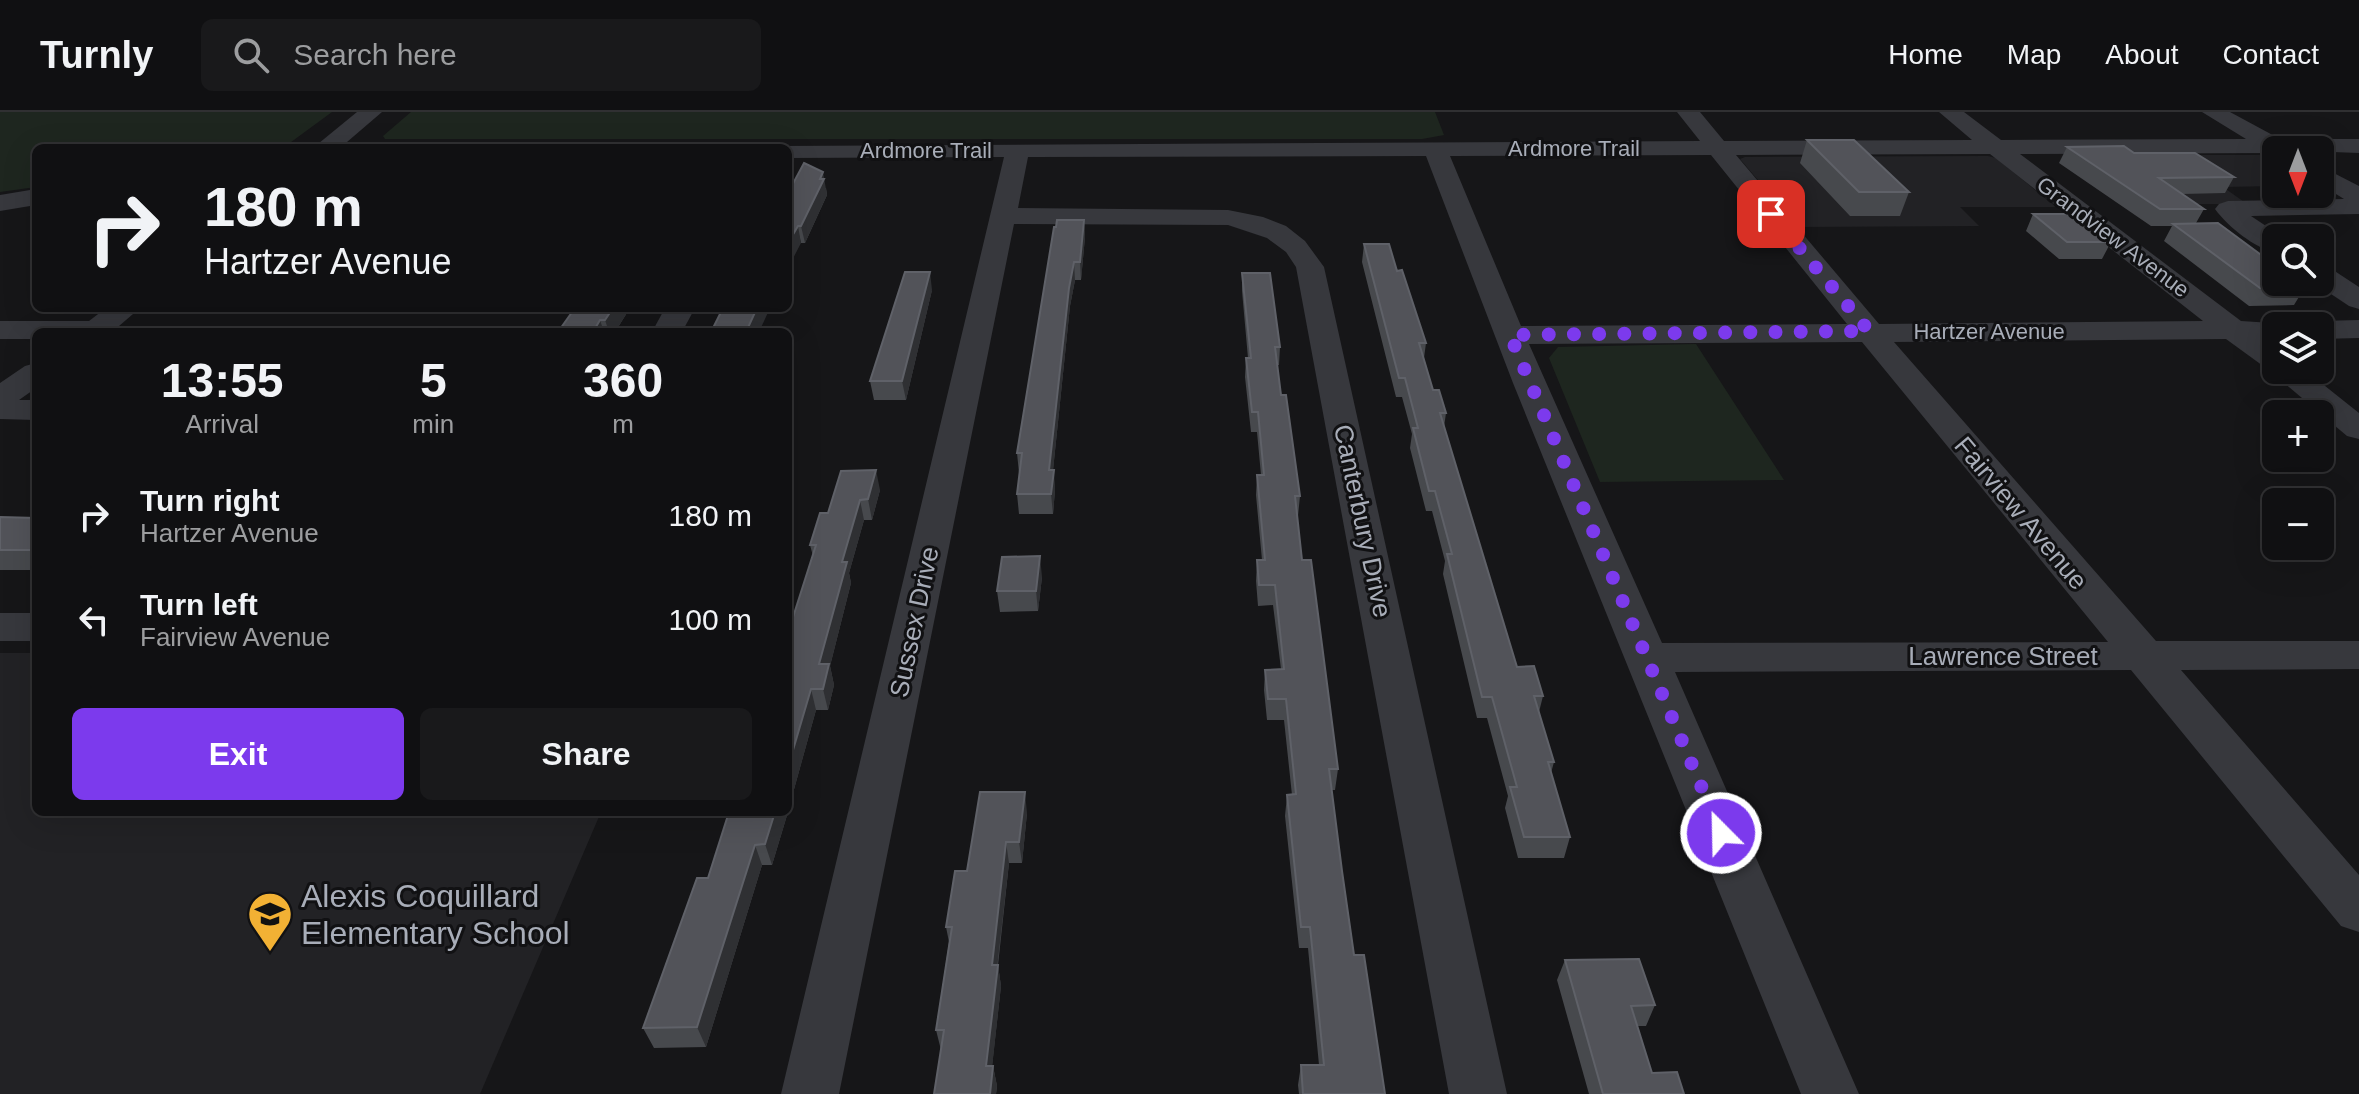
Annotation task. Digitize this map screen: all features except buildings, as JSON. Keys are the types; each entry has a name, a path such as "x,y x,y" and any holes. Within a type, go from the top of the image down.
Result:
{"street":[{"path":"330,144 371,112"},
{"name":"Fairview Avenue","path":"1688,112 2359,911"},
{"name":"Grandview Avenue","path":"1950,112 2262,352"},
{"path":"2213,112 2262,139"},
{"name":"Ardmore Trail","path":"2334,147 2359,146"},
{"name":"Ardmore Trail","path":"792,151 2262,148"},
{"path":"1435,149 1510,335 1830,1094"},
{"name":"Sussex Drive","path":"810,1094 1018,150"},
{"path":"2334,182 2359,197"},
{"path":"0,203 32,198"},
{"path":"2262,235 2228,209 2359,206"},
{"name":"Canterbury Drive","path":"1003,216 1220,217 1263,226 1279,234 1304,254 1310,267 1399,694 1478,1094"},
{"path":"2334,283 2359,300"},
{"path":"98,328 120,312"},
{"path":"2334,330 2359,329"},
{"path":"0,330 32,330"},
{"name":"Hartzer Avenue","path":"1510,335 2262,330"},
{"path":"0,398 32,376"},
{"path":"2303,384 2359,429"},
{"path":"0,409 32,410"},
{"path":"0,627 32,627"},
{"name":"Lawrence Street","path":"1648,658 2359,655"}],"shaded area":[{"path":"0,112 332,112 288,144 32,144 32,188 0,192"},
{"path":"411,112 1435,112 1444,135 1422,139 385,139 383,136"},
{"path":"2077,155 2262,155 2262,186 2223,187 2247,204 2146,204"},
{"path":"1745,157 1996,158 2056,207 1960,207 1979,226 1798,227 1740,159"},
{"path":"1696,344 1784,480 1600,482 1549,358 1558,347"},
{"name":"Alexis Coquillard Elementary School","path":"0,653 32,653 32,816 599,816 480,1094 0,1094"}],"place":[{"name":"Alexis Coquillard Elementary School","path":"270,953"}],"route":[{"path":"1721,833 1510,335 1869,331 1771,214"}]}
